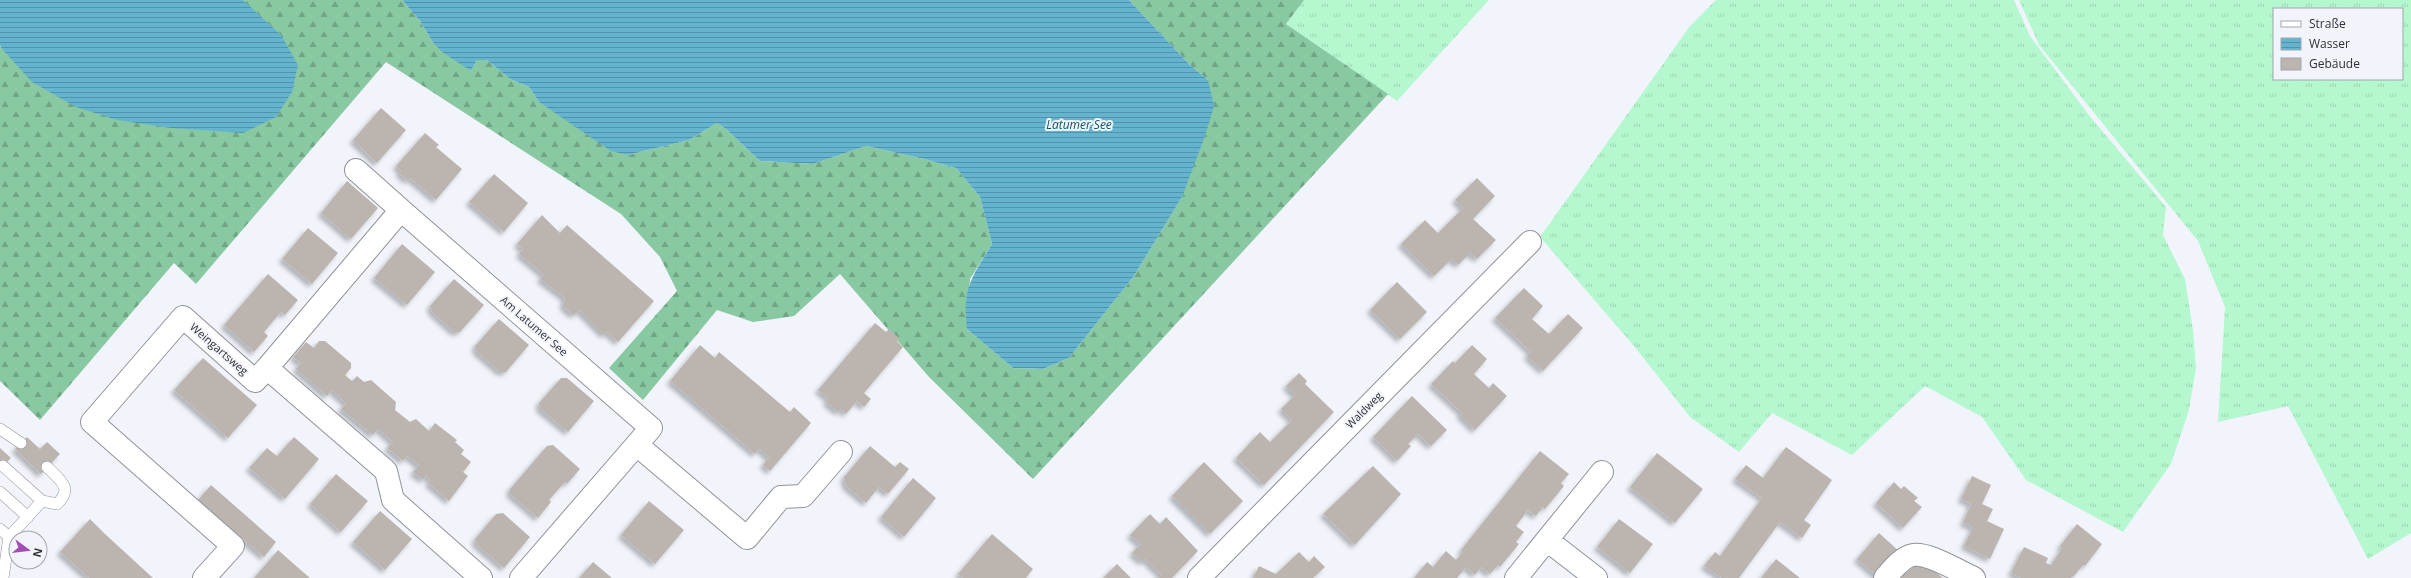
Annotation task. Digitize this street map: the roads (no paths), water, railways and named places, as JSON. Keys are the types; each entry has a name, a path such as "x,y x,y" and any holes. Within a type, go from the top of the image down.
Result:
{"street":[{"name":"Am Latumer See","path":"356,170 651,428 521,578"},
{"path":"267,368 401,210"},
{"name":"Waldweg","path":"1199,578 1530,242"},
{"name":"Weingartsweg","path":"204,578 233,546 92,422 183,317 255,381 267,368 386,471 393,500 481,578"},
{"path":"637,445 747,538 781,497 803,496 841,452"},
{"path":"1516,578 1602,472"},
{"path":"1547,540 1596,578"},
{"path":"1885,578 1897,564 1913,555 1928,557 1974,578"}],"lane":[{"path":"0,428 21,443"},
{"path":"3,466 42,501 57,504 65,496 66,490 63,483 47,467"},
{"path":"0,492 28,517"},
{"path":"16,530 42,501"},
{"path":"0,529 8,536"},
{"path":"3,578 8,544"}],"water":[{"path":"0,0 243,0 281,35 298,65 292,92 276,117 243,133 171,128 117,120 76,107 32,82 0,45"},
{"name":"Latumer See","path":"402,0 1129,0 1190,65 1208,80 1214,106 1205,136 1182,197 1134,276 1069,358 1043,369 1013,368 967,329 967,293 979,265 992,244 980,197 956,168 866,146 813,164 760,161 726,129 717,123 689,140 628,155 611,151 539,102 529,87 510,79 487,60 477,60 471,71 442,52 432,41 420,21"}]}
